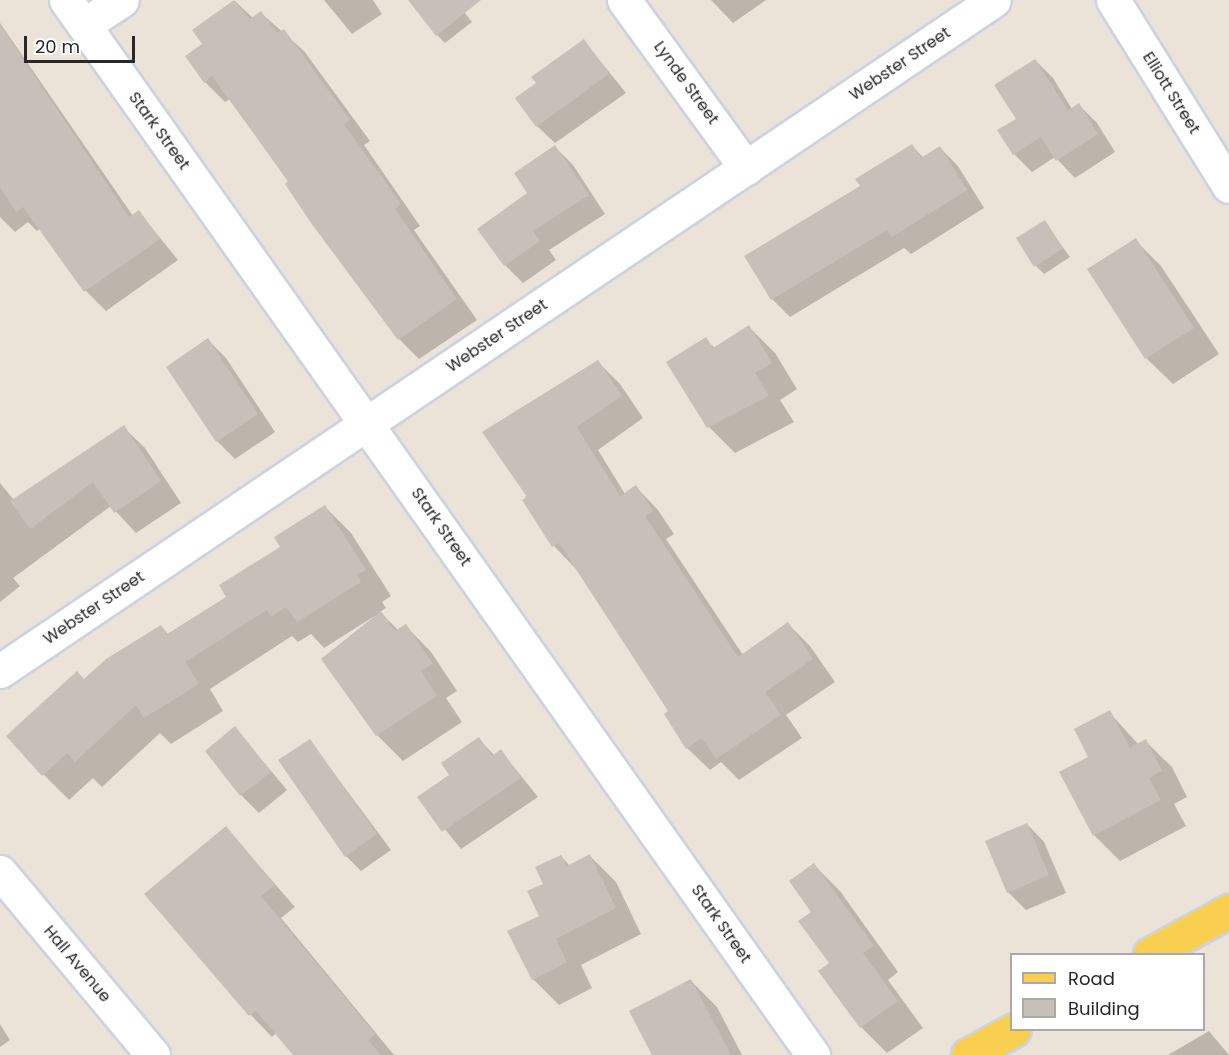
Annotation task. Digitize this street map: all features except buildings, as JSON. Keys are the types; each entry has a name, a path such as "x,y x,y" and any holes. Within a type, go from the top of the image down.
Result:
{"main road":[{"path":"1152,953 1229,911"},
{"path":"968,1055 1010,1031"}],"street":[{"path":"75,13 122,0"},
{"name":"Lynde Street","path":"624,0 746,168"},
{"name":"Webster Street","path":"0,671 994,0"},
{"name":"Elliott Street","path":"1113,0 1229,186"},
{"name":"Stark Street","path":"75,13 369,423 813,1055"},
{"name":"Hall Avenue","path":"0,872 153,1055"}]}
